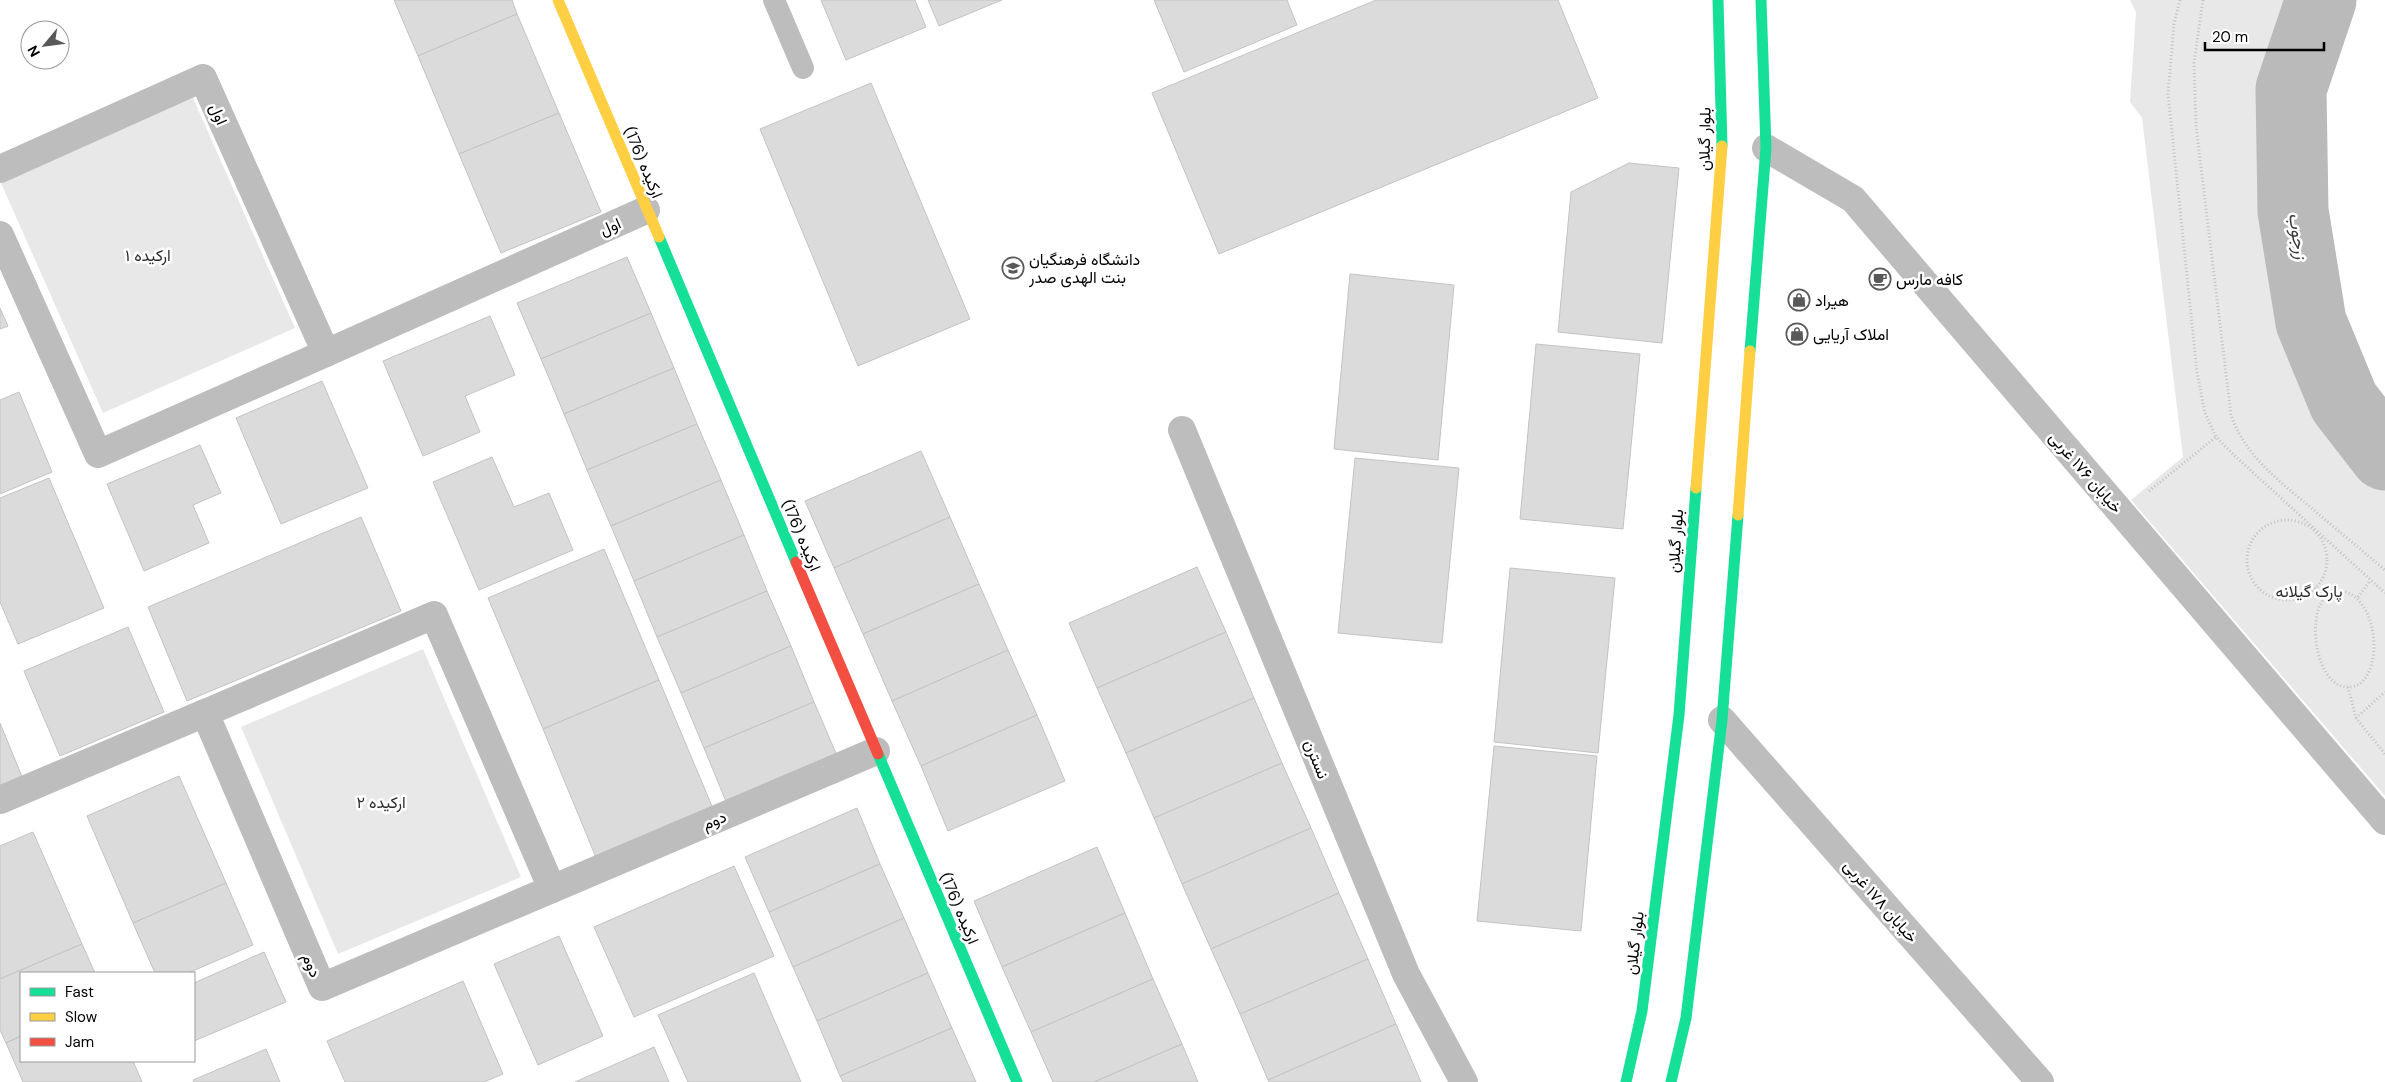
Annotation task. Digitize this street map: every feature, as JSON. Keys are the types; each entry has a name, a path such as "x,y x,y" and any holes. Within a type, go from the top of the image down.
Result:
{"main road":[{"name":"ارکیده (176)","path":"558,0 1017,1082"},
{"name":"بلوار گیلان","path":"1626,1082 1642,1011 1679,715 1722,147 1718,0"},
{"path":"1671,1082 1686,1018 1722,720 1766,148 1761,0"}],"street":[{"name":"اول","path":"0,169 203,78 326,353"},
{"name":"خیابان ۱۷۶ غربی","path":"1766,148 1853,199 2385,821"},
{"name":"اول","path":"0,235 98,454 646,210"},
{"name":"نسترن","path":"1182,430 1406,974 1464,1082"},
{"path":"0,800 434,615 552,889"},
{"name":"دوم","path":"205,713 322,988 876,751"},
{"name":"خیابان ۱۷۸ غربی","path":"1722,720 2040,1082"}],"lane":[{"path":"774,0 803,68"}],"path":[{"path":"2180,0 2174,24 2168,94 2197,372 2204,413 2216,437 2314,530 2385,593"},
{"path":"2203,0 2194,63 2196,126 2231,415 2236,430 2253,456 2271,474 2385,570"},
{"path":"2122,513 2216,437"},
{"path":"2286,520 2301,522 2314,530 2322,540 2326,552 2327,566 2315,588 2302,597 2287,600 2272,597 2259,588 2251,575 2248,560 2250,545 2258,532 2271,523 2286,520"},
{"path":"2358,597 2370,581"},
{"path":"2315,588 2324,599"},
{"path":"2351,592 2358,597 2371,622 2374,642 2373,660 2367,677 2362,683 2348,688 2335,682 2320,662 2315,626 2324,599 2332,593 2351,592"},
{"path":"2348,688 2356,718 2385,754"},
{"path":"2356,718 2385,692"}],"green space":[{"name":"پارک گیلانه","path":"2130,0 2303,0 2288,43 2279,91 2275,141 2276,193 2281,245 2291,295 2305,341 2324,383 2354,431 2385,472 2385,796 2131,500 2183,457 2142,118 2130,102 2136,12"},
{"name":"ارکیده ۱","path":"193,98 295,328 103,413 1,183"},
{"name":"ارکیده ۲","path":"423,649 521,877 338,954 241,727"}],"building":[{"path":"394,0 512,0 517,14 418,56"},
{"path":"821,0 915,0 926,27 846,60"},
{"path":"928,0 1002,0 939,26"},
{"path":"1154,0 1287,0 1297,25 1184,72"},
{"path":"1376,0 1558,0 1598,98 1219,254 1152,93"},
{"path":"517,14 559,113 459,154 418,56"},
{"path":"871,83 970,319 858,366 760,129"},
{"path":"559,113 601,212 501,253 459,154"},
{"path":"1629,163 1679,168 1662,343 1558,332 1571,192"},
{"path":"627,257 651,313 541,359 517,303"},
{"path":"1350,274 1454,285 1438,460 1334,449"},
{"path":"0,308 8,326 0,329"},
{"path":"651,313 674,368 564,414 541,359"},
{"path":"490,316 515,375 465,396 480,432 423,456 383,361"},
{"path":"1536,344 1640,354 1623,529 1520,519"},
{"path":"674,368 697,424 587,470 564,414"},
{"path":"322,381 368,488 281,524 236,418"},
{"path":"19,392 52,472 0,494 0,400"},
{"path":"697,424 721,480 611,526 587,470"},
{"path":"200,445 221,493 193,505 209,543 144,571 107,484"},
{"path":"921,451 950,517 834,568 805,501"},
{"path":"492,457 514,507 549,493 573,550 479,590 433,482"},
{"path":"1355,458 1459,468 1442,643 1338,633"},
{"path":"49,478 104,608 18,644 0,602 0,498"},
{"path":"721,480 744,535 634,581 611,526"},
{"path":"361,517 401,611 187,701 148,607"},
{"path":"950,517 979,584 863,634 834,568"},
{"path":"744,535 767,591 657,637 634,581"},
{"path":"604,549 659,680 543,729 488,598"},
{"path":"1197,567 1226,632 1097,688 1069,623"},
{"path":"1510,568 1615,578 1598,753 1494,742"},
{"path":"979,584 1008,650 892,701 863,634"},
{"path":"767,591 791,646 681,693 657,637"},
{"path":"128,627 164,712 60,756 24,671"},
{"path":"1226,632 1254,698 1126,753 1097,688"},
{"path":"791,646 814,702 704,748 681,693"},
{"path":"1008,650 1037,715 921,766 892,701"},
{"path":"659,680 714,811 597,860 543,729"},
{"path":"1254,698 1282,763 1154,818 1126,753"},
{"path":"814,702 838,758 727,804 704,748"},
{"path":"1037,715 1065,781 948,831 921,766"},
{"path":"0,723 23,779 0,789"},
{"path":"1494,746 1597,756 1581,931 1477,921"},
{"path":"1282,763 1311,828 1182,884 1154,818"},
{"path":"179,776 226,883 133,923 87,816"},
{"path":"857,808 880,864 769,912 745,857"},
{"path":"1311,828 1339,893 1211,949 1182,884"},
{"path":"33,832 82,944 0,979 0,846"},
{"path":"1097,847 1125,913 1002,967 974,901"},
{"path":"880,864 904,918 793,967 769,912"},
{"path":"734,866 774,956 634,1017 594,927"},
{"path":"226,883 253,945 190,972 155,972 133,923"},
{"path":"1339,893 1368,959 1240,1014 1211,949"},
{"path":"1125,913 1153,979 1031,1032 1002,967"},
{"path":"904,918 928,973 817,1021 793,967"},
{"path":"559,936 603,1036 538,1065 494,964"},
{"path":"82,944 95,972 20,972 20,1036 6,1043 0,1030 0,979"},
{"path":"264,952 286,1002 195,1041 195,983"},
{"path":"1368,959 1396,1024 1268,1080 1240,1014"},
{"path":"754,973 801,1082 688,1082 658,1015"},
{"path":"928,973 952,1028 840,1076 817,1021"},
{"path":"1153,979 1182,1044 1094,1082 1053,1082 1031,1032"},
{"path":"463,981 503,1074 484,1082 345,1082 327,1041"},
{"path":"1396,1024 1421,1082 1269,1082 1268,1080"},
{"path":"952,1028 976,1082 843,1082 840,1076"},
{"path":"20,1036 20,1062 133,1062 142,1082 23,1082 6,1043"},
{"path":"1182,1044 1198,1082 1094,1082"},
{"path":"654,1047 669,1082 575,1082"},
{"path":"266,1049 280,1082 194,1082 193,1080"}],"waterway":[{"name":"زرجوب","path":"2321,0 2291,89 2293,211 2311,322 2344,402 2385,455"}],"traffic: fast":[{"path":"1718,0 1722,146"},
{"path":"1750,351 1766,148 1761,0"},
{"path":"659,237 796,562"},
{"path":"1626,1082 1642,1011 1679,715 1696,488"},
{"path":"1671,1082 1686,1018 1722,720 1738,515"},
{"path":"878,754 1017,1082"}],"traffic: slow":[{"path":"558,0 659,237"},
{"path":"1696,488 1722,146"},
{"path":"1738,515 1750,351"}],"traffic: jam":[{"path":"796,562 878,754"}],"place":[{"name":"دانشگاه فرهنگیان بنت الهدی صدر","path":"1013,268"},
{"name":"کافه مارس","path":"1880,279"},
{"name":"هیراد","path":"1799,300"},
{"name":"املاک آریایی","path":"1797,334"}]}
